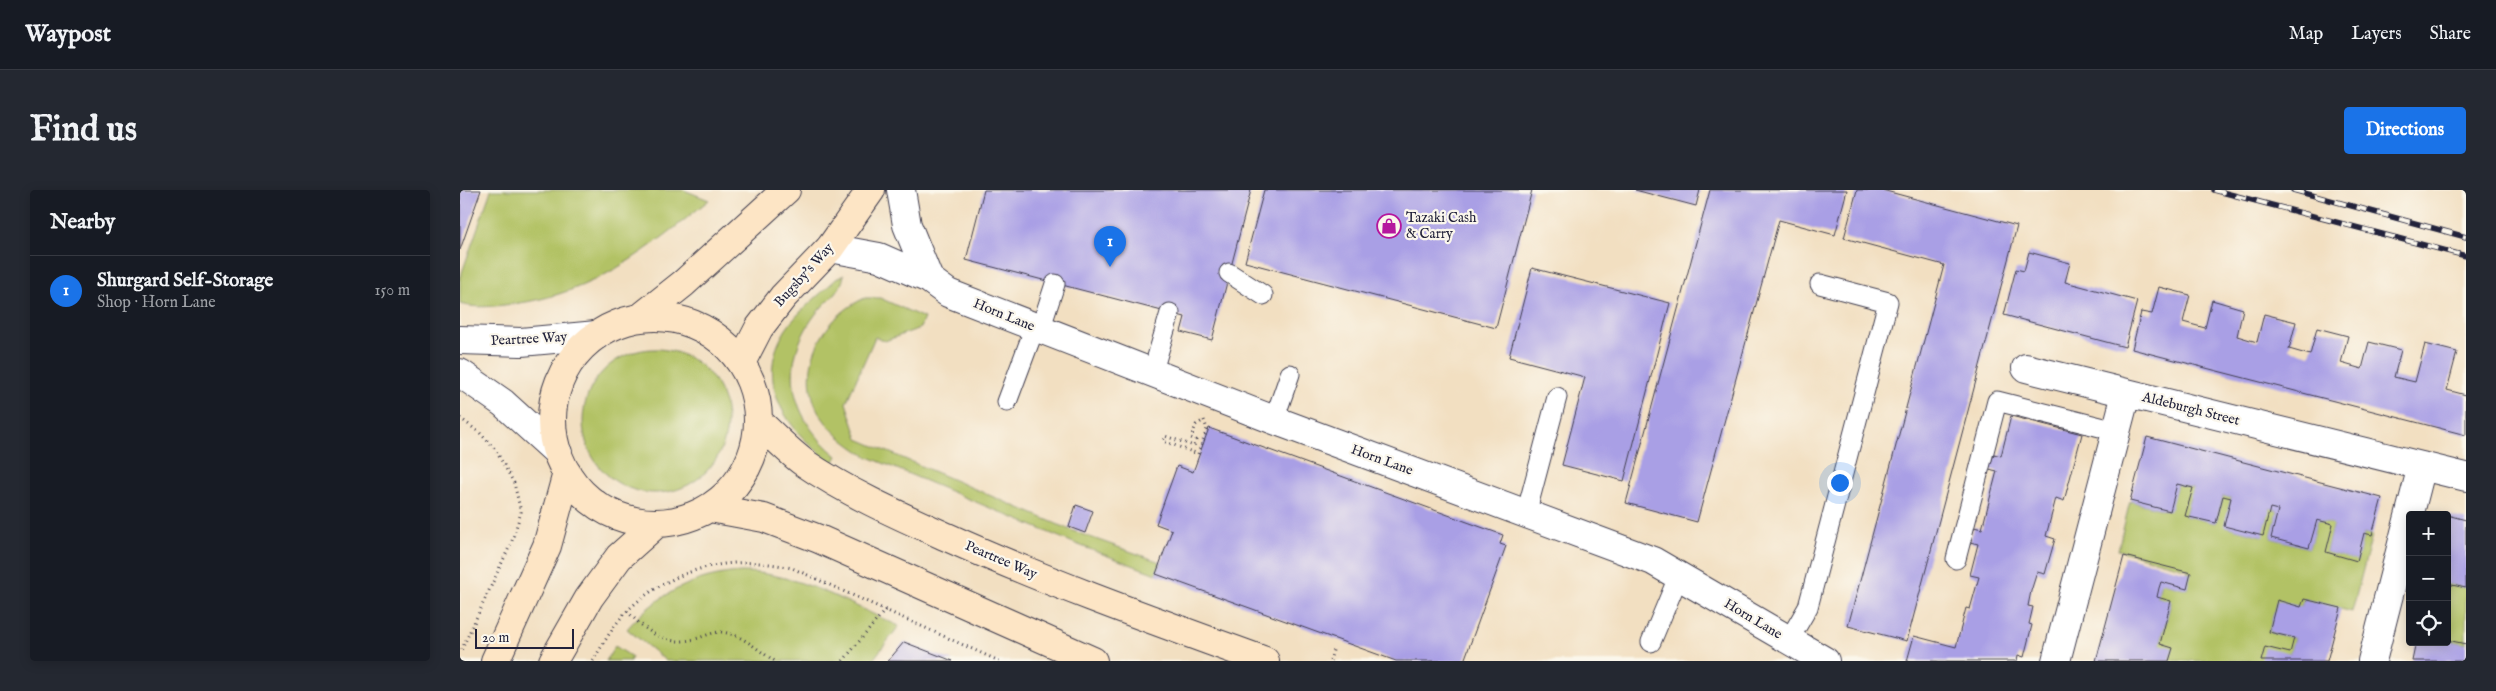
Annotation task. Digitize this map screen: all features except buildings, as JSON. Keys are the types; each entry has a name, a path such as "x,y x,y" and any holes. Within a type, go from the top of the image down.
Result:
{"street":[{"path":"640,318 684,283 786,190"},
{"name":"Bugsby's Way","path":"741,363 759,328 782,297 830,248 872,190"},
{"path":"901,190 907,225 929,279"},
{"name":"Horn Lane","path":"830,248 878,257 929,279 948,293 1152,374 1653,561 1825,661"},
{"path":"460,373 503,404 562,463 580,490 602,508 635,522 657,523 684,519 710,508 730,491 745,471 755,447 758,421 754,391 741,363 726,345 701,328 686,322 663,317 640,318 618,324 597,335 577,353 563,375 555,400 552,426 562,463 547,546 495,661"},
{"name":"Peartree Way","path":"460,340 521,342 597,335"},
{"path":"2026,368 2126,394"},
{"name":"Aldeburgh Street","path":"2056,661 2126,394 2466,477"},
{"name":"Peartree Way","path":"758,421 801,460 842,488 989,556 1097,600 1265,661"},
{"path":"2372,661 2422,466"},
{"path":"710,508 764,518 819,539 1093,661"},
{"path":"553,661 589,598 619,557 657,523"}],"lane":[{"path":"1229,273 1262,295"},
{"path":"1007,402 1055,284"},
{"path":"1789,640 1808,607 1888,302 1820,284"},
{"path":"1152,374 1170,313"},
{"path":"1274,420 1290,374"},
{"path":"1526,514 1557,397"},
{"path":"1956,559 1997,401 2116,432"},
{"path":"1651,642 1679,575"}],"path":[{"path":"460,418 480,433 495,449 514,483 521,512 512,541 460,653"},
{"path":"1204,420 1196,425 1191,438 1196,440 1194,446 1165,436 1163,441 1198,454 1204,436"},
{"path":"593,661 627,611 651,592 689,573 717,564 742,561 766,562 792,568 1000,661"},
{"path":"843,661 886,609"},
{"path":"627,611 644,628 663,639 686,641 720,632 732,634 744,639 775,661"},
{"path":"1330,661 1334,648"}],"green space":[{"path":"491,190 684,190 709,200 642,252 595,280 569,291 542,299 493,306 467,306 460,304 460,278"},
{"path":"844,275 840,287 815,315 803,334 796,353 793,372 794,390 800,408 809,425 821,441 837,456 833,463 804,439 782,410 775,393 774,357 781,338 792,322 836,279"},
{"path":"865,298 880,298 924,318 920,328 885,341 875,337 846,403 858,439 1073,531 1160,562 1156,574 1076,544 866,456 838,436 821,417 817,409 810,376 813,359 818,344 837,317 850,306"},
{"path":"655,349 682,355 695,361 706,370 715,381 721,394 727,421 721,448 715,461 706,472 695,481 682,487 655,493 628,487 615,481 604,472 595,461 589,448 583,421 589,394 595,381 604,370 615,361 628,355"},
{"path":"2177,484 2193,488 2185,516 2216,523 2223,496 2231,498 2225,526 2262,536 2270,508 2278,510 2271,538 2309,548 2317,520 2333,524 2326,552 2357,560 2364,533 2372,535 2352,612 2304,599 2301,607 2277,601 2269,632 2294,638 2290,653 2261,661 2169,661 2160,644 2171,602 2157,597 2161,582 2187,589 2188,569 2118,550 2130,501 2169,511"},
{"path":"741,572 762,573 802,583 842,599 899,626 872,661 666,661 627,629 651,606 678,588 708,577"},
{"path":"2451,585 2466,588 2466,644 2451,641"},
{"path":"615,646 632,657 630,661 606,661"}],"railway":[{"path":"2214,190 2466,256"},
{"path":"2293,190 2466,237"}],"place":[{"name":"Tazaki Cash & Carry","path":"1389,226"},
{"name":"Shurgard Self-Storage","path":"1110,267"}]}
